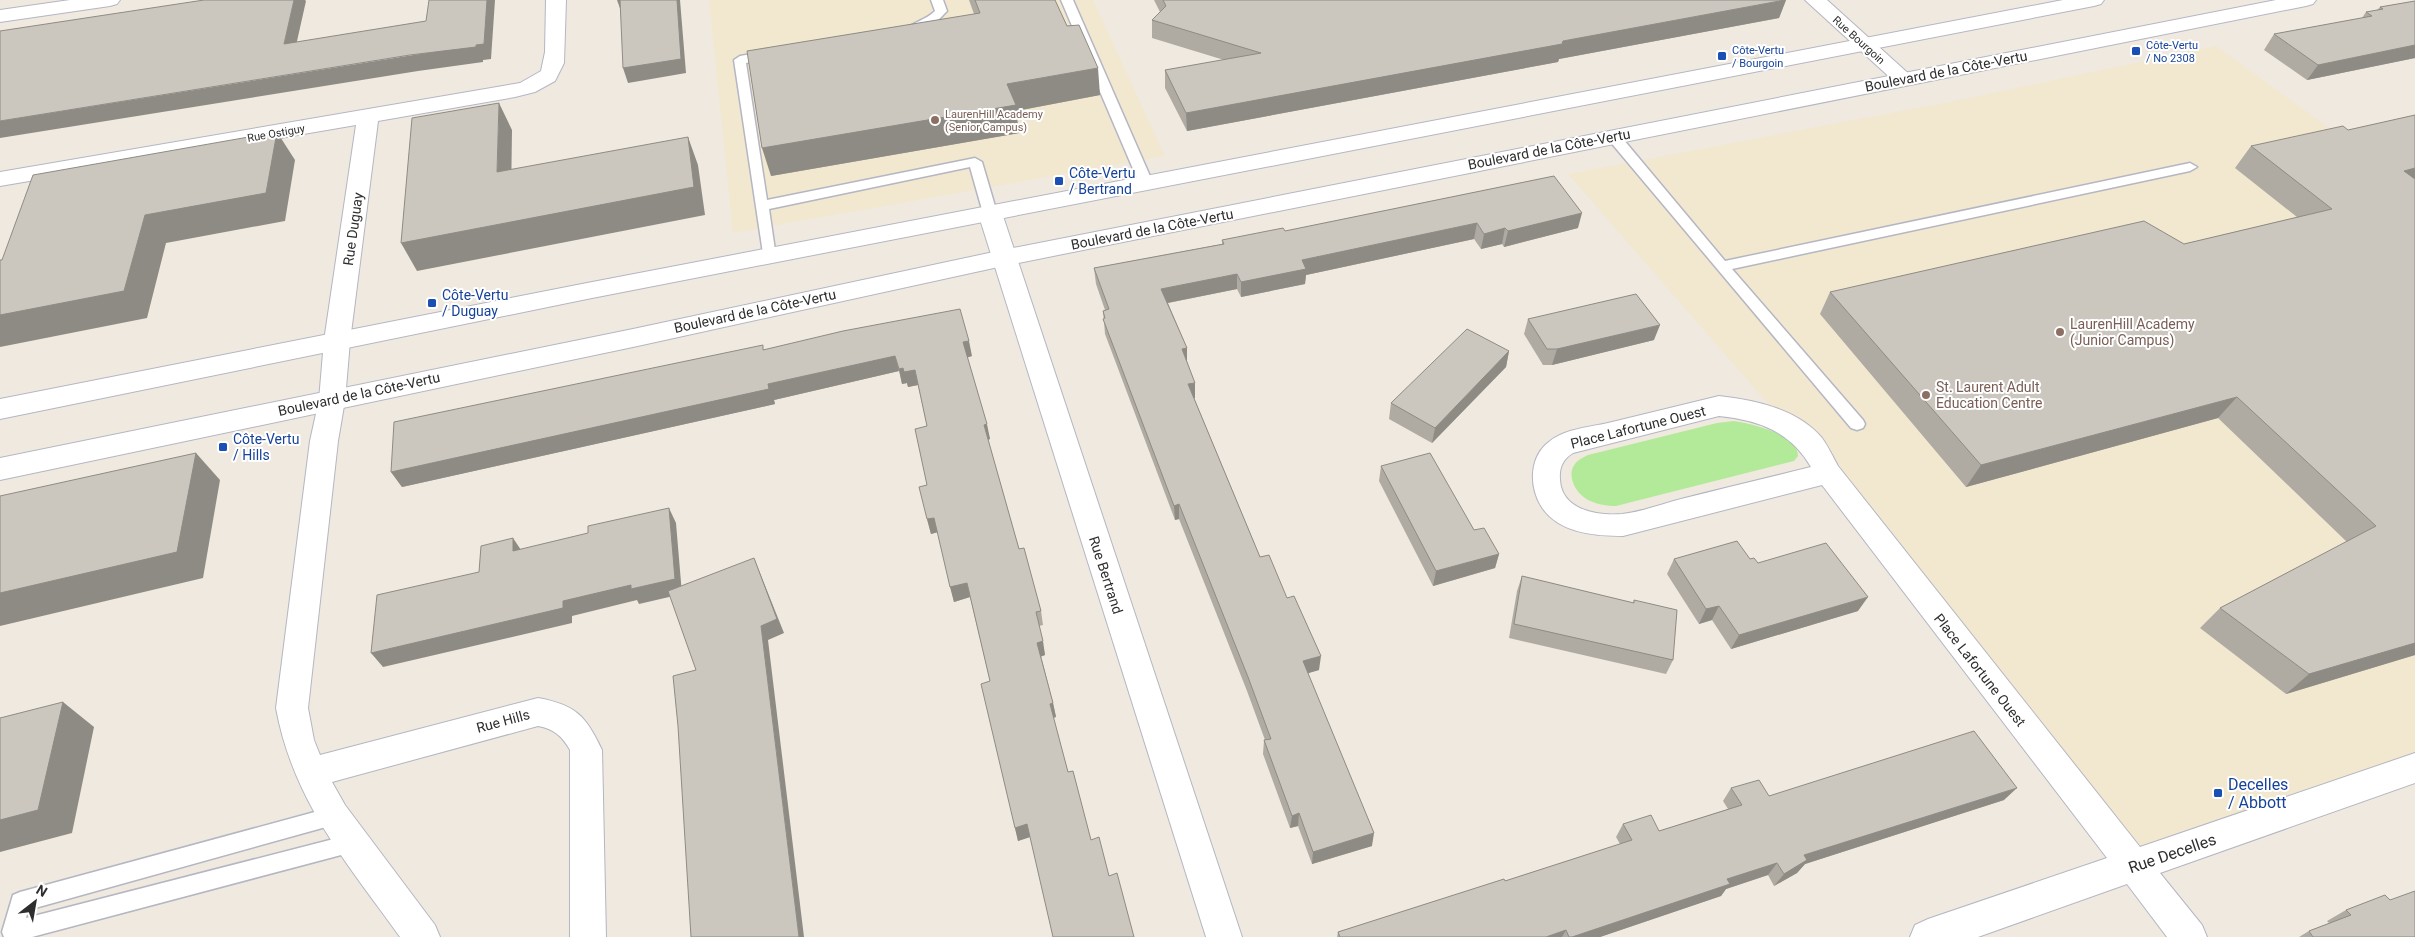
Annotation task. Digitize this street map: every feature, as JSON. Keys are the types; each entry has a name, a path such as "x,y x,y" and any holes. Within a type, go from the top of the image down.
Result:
{"main road":[{"path":"0,16 110,0"},
{"name":"Rue Ostiguy","path":"0,179 515,91 548,77 555,66 556,0"},
{"name":"Rue Bourgoin","path":"1815,0 1903,79"},
{"path":"0,409 990,213 2094,0"},
{"name":"Boulevard de la Côte-Vertu","path":"0,469 1003,258 2306,0"},
{"name":"Rue Duguay","path":"337,341 368,117"},
{"name":"Rue Bertrand","path":"990,213 1224,937"},
{"path":"337,341 332,400 324,441 292,708 298,740 310,774 333,816 422,937"},
{"name":"Place Lafortune Ouest","path":"1828,473 1622,525 1598,526 1571,517 1553,502 1545,485 1547,463 1558,449 1570,443 1719,406 1749,409 1785,423 1812,445 1828,473 2189,937"},
{"name":"Rue Hills","path":"310,774 538,712 554,714 567,720 579,733 586,750 588,937"},
{"name":"Rue Decelles","path":"1928,937 2415,768"}],"lane":[{"path":"903,31 926,25 935,18 941,11 937,0"},
{"path":"1067,0 1146,183"},
{"path":"769,257 740,60 779,53"},
{"path":"1613,136 1857,424"},
{"path":"762,206 975,162 990,213"},
{"path":"1722,266 2190,167"},
{"path":"12,918 152,866 333,816"},
{"path":"12,918 146,897 353,844"},
{"path":"146,897 152,866"}],"shaded area":[{"name":"LaurenHill Academy (Senior Campus)","path":"709,0 1093,0 1165,156 733,233"},
{"name":"LaurenHill Academy (Junior Campus)","path":"2216,46 2415,190 2415,768 2132,866 1828,473 1568,174 1954,101"}],"green space":[{"path":"1734,421 1773,431 1791,442 1796,448 1798,456 1794,461 1616,506 1602,505 1583,497 1578,492 1572,479 1572,471 1577,461 1588,455 1717,423"}],"building":[{"path":"204,0 294,0 284,44 426,21 429,0 487,0 484,44 476,45 476,47 410,55 0,121 0,31"},
{"path":"620,0 677,0 681,59 623,68"},
{"path":"975,0 1055,0 1067,26 1079,25 1098,68 1007,84 1016,105 762,148 747,51 980,13"},
{"path":"1163,0 1785,0 1563,41 1562,44 1186,113 1165,70 1261,53 1152,20 1166,6"},
{"path":"2415,1 2415,45 2318,65 2274,34 2372,16 2366,12 2383,9 2380,7"},
{"path":"499,103 497,172 688,137 694,187 401,243 412,118"},
{"path":"2415,115 2415,168 2404,171 2415,179 2415,643 2309,674 2220,608 2376,526 2237,397 1981,465 1830,292 2144,221 2184,244 2332,209 2251,146 2343,126 2348,130"},
{"path":"277,132 266,193 145,215 124,291 0,315 0,260 2,260 33,175"},
{"path":"1554,176 1582,213 1508,231 1505,228 1484,234 1477,223 1302,260 1306,269 1241,282 1237,274 1161,289 1187,348 1182,349 1195,383 1188,384 1260,557 1269,555 1287,598 1294,596 1321,656 1303,661 1374,833 1313,852 1299,813 1292,816 1264,740 1271,739 1248,677 1179,504 1174,506 1103,319 1105,318 1103,311 1109,309 1094,268 1224,244 1222,240 1283,228 1285,231"},
{"path":"1636,294 1660,325 1557,349 1547,349 1528,319"},
{"path":"960,309 969,341 963,342 987,424 984,425 1019,549 1024,548 1041,611 1036,612 1043,641 1037,643 1053,703 1050,704 1068,772 1073,771 1091,840 1099,837 1109,876 1117,873 1134,937 1053,937 1027,824 1015,828 981,684 990,681 967,583 950,587 934,518 927,519 919,487 927,485 915,429 927,426 915,370 904,372 903,368 899,369 895,356 768,384 769,389 391,472 394,422 763,345 763,350 843,331"},
{"path":"1467,329 1509,351 1435,428 1391,403"},
{"path":"196,453 177,552 0,593 0,496"},
{"path":"1430,453 1474,530 1484,528 1499,554 1436,571 1381,466"},
{"path":"669,508 675,579 631,589 631,585 563,601 563,608 371,653 377,595 479,572 481,546 513,538 513,551 588,533 588,526"},
{"path":"1737,541 1750,559 1754,558 1758,563 1826,543 1868,597 1739,635 1719,606 1706,609 1674,559"},
{"path":"754,558 777,619 761,626 799,937 691,937 678,726 673,676 696,670 668,591"},
{"path":"1522,576 1634,603 1634,600 1677,610 1673,660 1514,624"},
{"path":"63,702 38,810 0,820 0,718"},
{"path":"1974,731 2017,788 1804,855 1807,860 1784,874 1777,863 1727,879 1730,884 1572,937 1569,937 1566,930 1546,937 1340,937 1338,932 1632,840 1623,824 1651,815 1659,831 1742,805 1731,788 1759,780 1769,796"},
{"path":"2415,891 2415,937 2313,937 2309,931 2351,915 2346,910 2385,895 2390,900"}],"place":[{"name":"Côte-Vertu / No 2308","path":"2136,51"},
{"name":"Côte-Vertu / Bourgoin","path":"1722,56"},
{"name":"LaurenHill Academy (Senior Campus)","path":"935,120"},
{"name":"Côte-Vertu / Bertrand","path":"1059,181"},
{"name":"Côte-Vertu / Duguay","path":"432,303"},
{"name":"LaurenHill Academy (Junior Campus)","path":"2060,332"},
{"name":"St. Laurent Adult Education Centre","path":"1926,395"},
{"name":"Côte-Vertu / Hills","path":"223,447"},
{"name":"Decelles / Abbott","path":"2218,793"}]}
